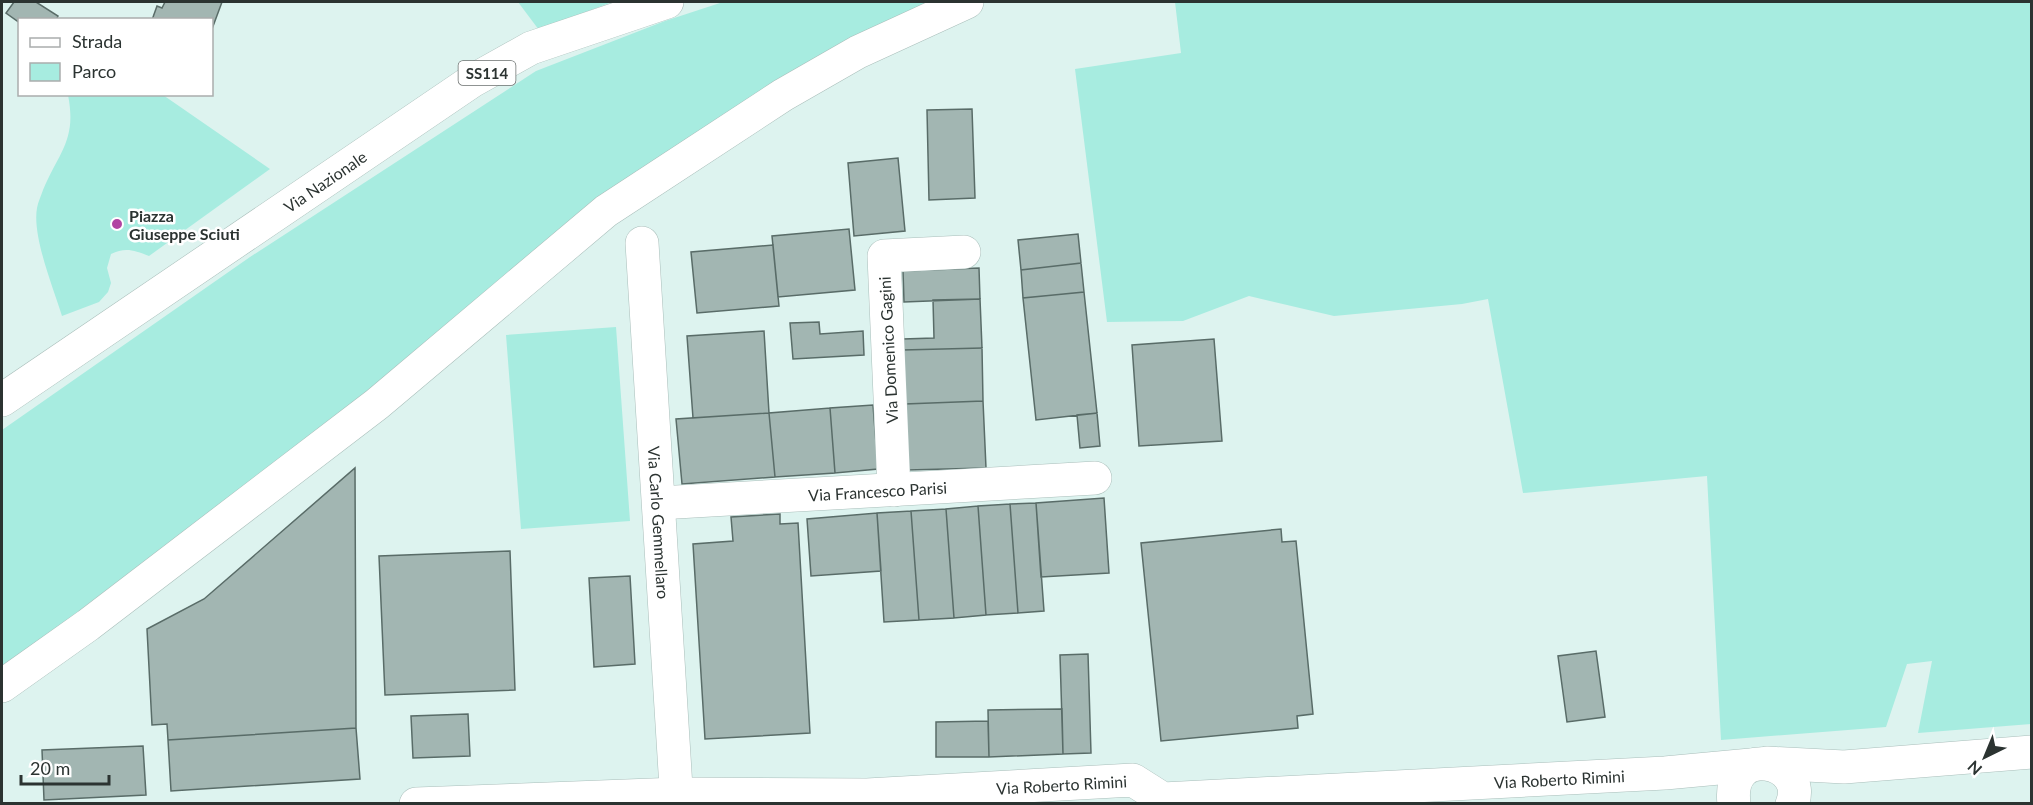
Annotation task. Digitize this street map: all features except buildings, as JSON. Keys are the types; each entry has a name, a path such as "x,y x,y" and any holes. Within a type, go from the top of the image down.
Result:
{"street":[{"name":"Via Nazionale","path":"2,400 472,81 531,48 667,2"},
{"path":"2,686 88,625 377,404 606,211 783,95 858,52 967,2"},
{"name":"Via Carlo Gemmellaro","path":"642,243 677,799"},
{"name":"Via Domenico Gagini","path":"894,490 884,256 964,252"},
{"name":"Via Francesco Parisi","path":"659,503 1095,478"},
{"path":"1793,801 1810,782 1844,767 2031,752"},
{"path":"1732,804 1732,790 1738,775 1759,764 1782,769 1792,782 1793,801"},
{"name":"Via Roberto Rimini","path":"416,804 867,795 1133,780 1163,799 1665,773 1759,764 1844,767"},
{"path":"1665,773 1697,782 1732,804"}],"green space":[{"path":"518,2 612,2 539,30"},
{"path":"723,2 941,2 803,68 592,201 367,393 2,669 2,430 250,257 536,71 665,21"},
{"path":"1175,2 2031,2 2031,724 1918,733 1932,661 1907,664 1886,727 1721,740 1707,476 1523,493 1488,299 1462,304 1334,316 1249,296 1183,321 1107,322 1075,69 1181,53"},
{"path":"68,96 164,96 270,169 149,256 130,250 111,254 107,268 111,283 108,292 99,302 62,316 44,262 36,219 37,206 43,190 65,145 70,123"},
{"path":"616,327 630,521 521,529 506,335"}],"place":[{"name":"Piazza Giuseppe Sciuti","path":"117,224"}]}
